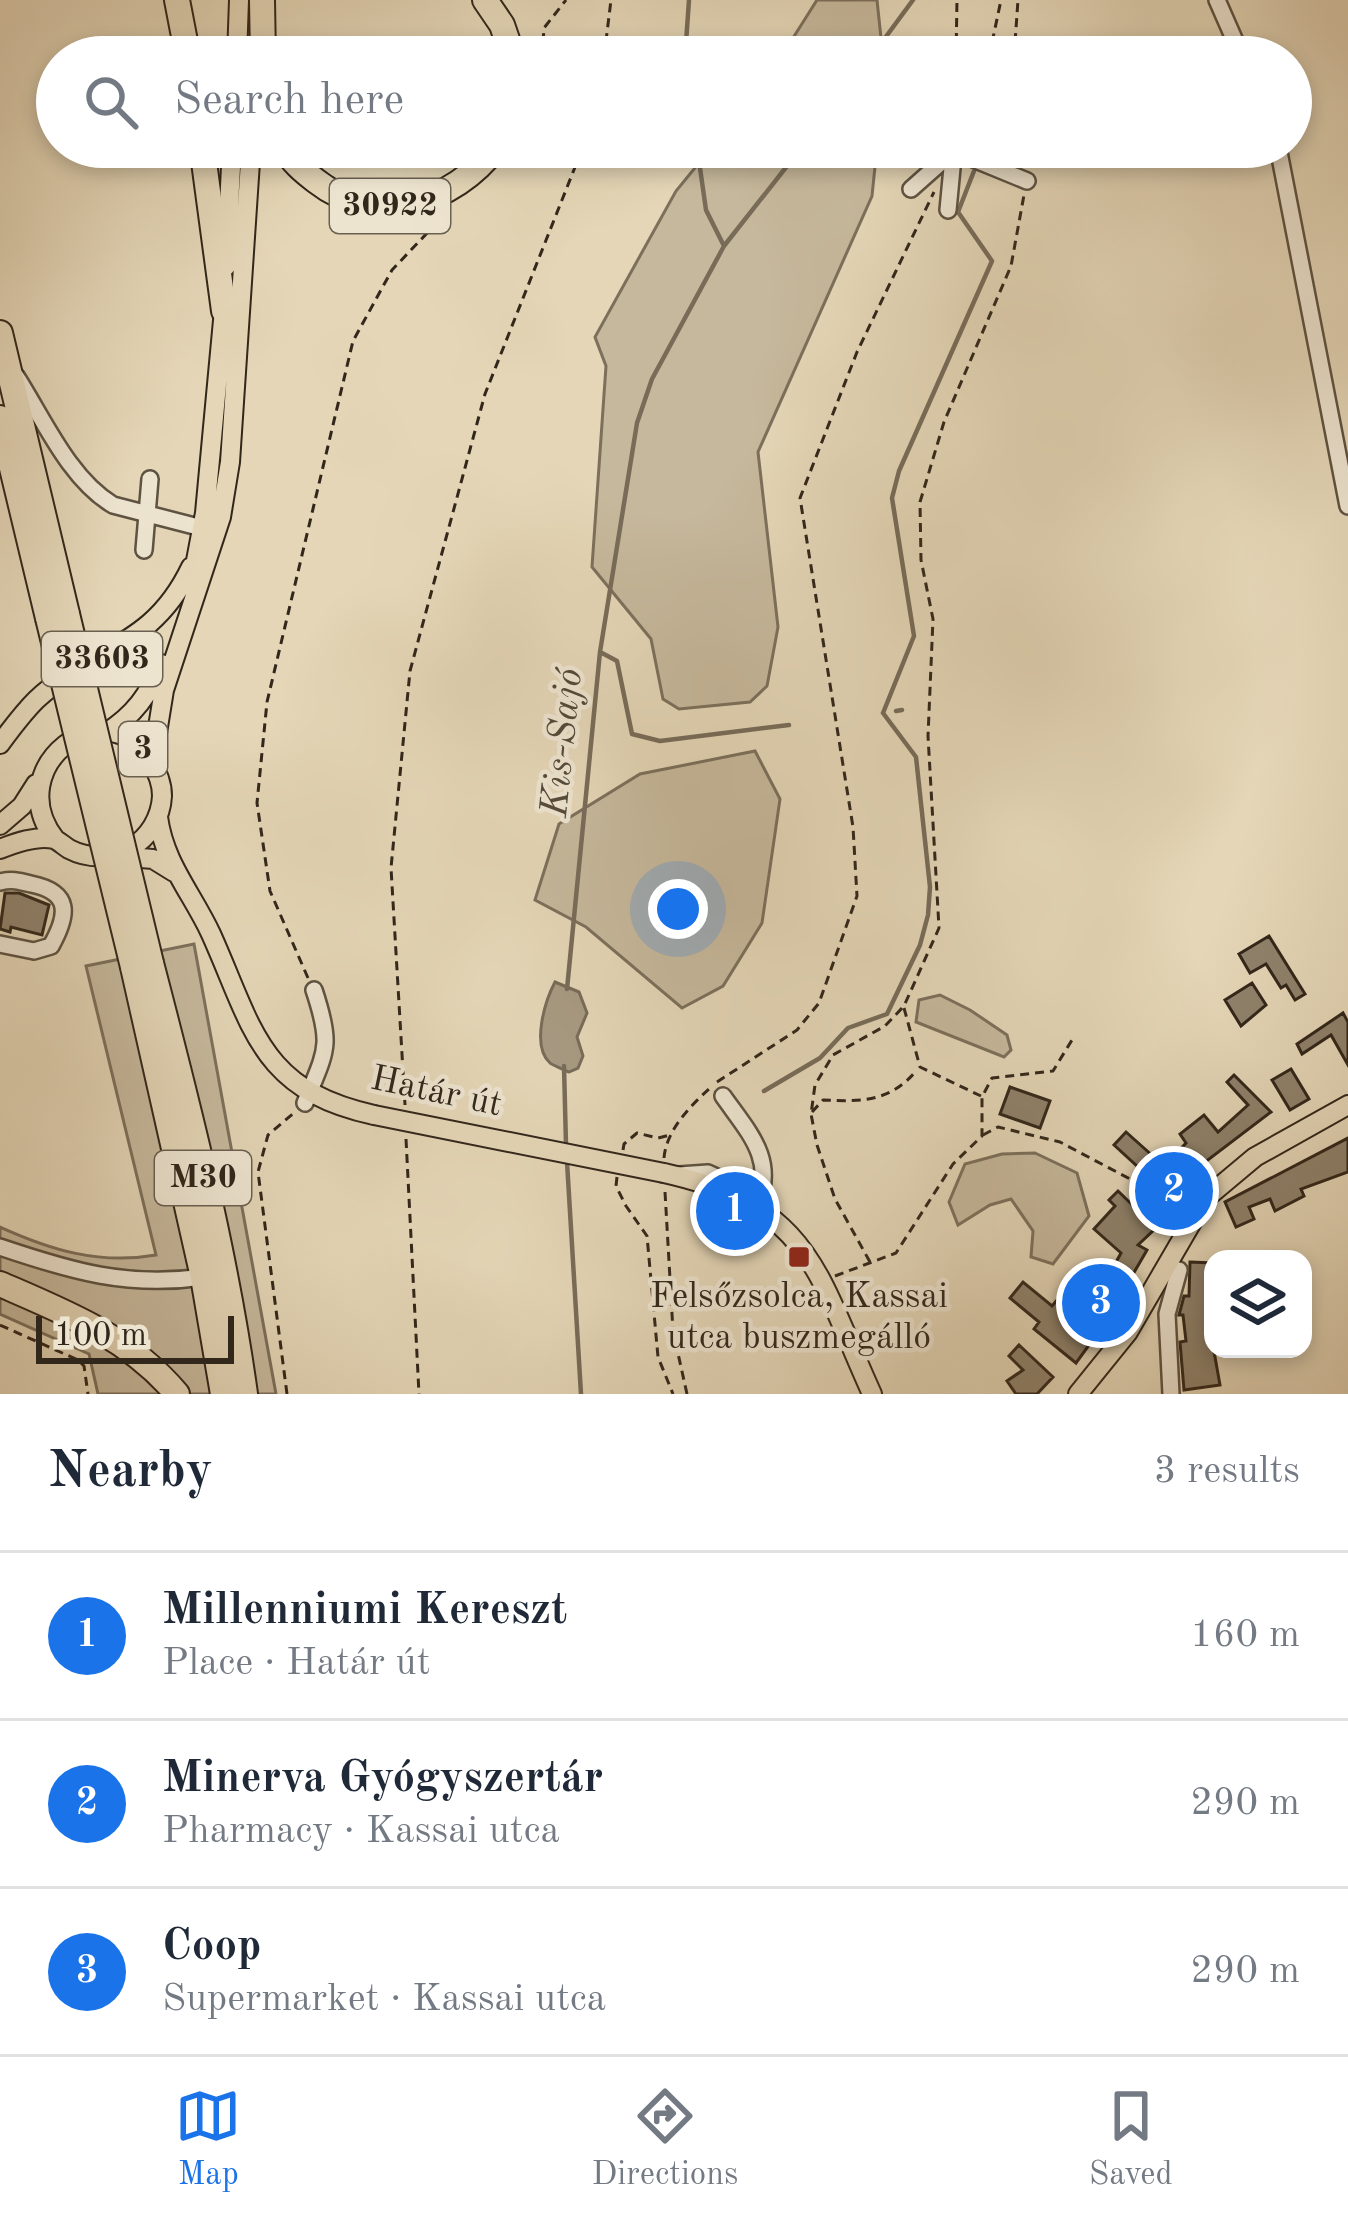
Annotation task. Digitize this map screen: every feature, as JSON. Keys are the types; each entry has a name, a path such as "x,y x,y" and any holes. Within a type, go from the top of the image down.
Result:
{"highway":[{"path":"177,0 184,36"},
{"path":"260,36 261,0"},
{"path":"485,0 506,36"},
{"path":"205,168 224,311"},
{"name":"30922","path":"299,168 352,200 384,206 419,202 450,190 478,168"},
{"name":"M30","path":"0,333 57,616"},
{"name":"M30","path":"0,418 57,616 142,965 204,1178 245,1394"},
{"name":"M30","path":"142,965 223,1394"},
{"path":"0,1284 119,1340 157,1369 177,1394"}],"main road":[{"path":"238,36 239,0"},
{"name":"3","path":"106,733 128,719 152,685 193,579 224,311 231,168"},
{"name":"3","path":"152,764 164,690 221,517 230,462 250,168"},
{"name":"3","path":"193,565 202,528"},
{"name":"33603","path":"0,744 37,700 151,626 178,595 193,565"},
{"name":"3","path":"0,825 22,806 44,764 62,743 88,733 106,733 132,741 152,764 161,787 158,817 137,844 110,855"},
{"path":"38,780 39,813 55,839 82,854 153,859 174,872"},
{"name":"Határ út","path":"158,817 174,872 210,932 237,1005 257,1043 307,1097 711,1185 758,1201 793,1237 822,1280 872,1394"},
{"path":"0,849 26,840 55,839"},
{"path":"1078,1394 1129,1332 1206,1198 1255,1157 1348,1105"}],"street":[{"path":"1222,2 1234,36"},
{"path":"911,189 934,168"},
{"path":"948,210 953,168"},
{"path":"999,168 1027,181"},
{"path":"1282,168 1348,506"},
{"path":"7,363 91,489 113,505 202,528"},
{"path":"144,550 150,479"},
{"path":"0,882 47,887 61,898 64,908 52,946 34,951 0,944"},
{"path":"307,1097 322,1070 327,1029 314,990"},
{"path":"667,1178 708,1173 758,1201 766,1181 763,1158 723,1096"},
{"path":"711,1185 725,1201 779,1222"},
{"path":"0,1247 106,1278 157,1283 203,1277"},
{"path":"1171,1394 1167,1314 1179,1270"}],"path":[{"path":"543,36 544,28 566,0"},
{"path":"607,36 611,0"},
{"path":"956,36 957,0"},
{"path":"993,36 1001,0"},
{"path":"1015,36 1018,0"},
{"path":"405,1107 392,868 410,671 485,394 575,168"},
{"path":"870,1262 835,1199 811,1114 814,1085 833,1055 885,1026 904,1006 939,928 928,736 933,619 921,560 920,502 944,422 1011,266 1028,168"},
{"path":"687,1394 673,1331 664,1148 694,1103 723,1077 797,1030 819,1003 848,931 857,896 853,827 800,498 856,352 934,192"},
{"path":"314,990 270,891 257,803 267,702 353,341 392,269 455,206"},
{"path":"904,1006 920,1067 982,1097"},
{"path":"982,1136 982,1097 992,1078 1053,1071 1072,1040"},
{"path":"811,1114 823,1100 867,1102 901,1090 920,1067"},
{"path":"287,1394 258,1162 268,1135 307,1097"},
{"path":"822,1280 896,1253 953,1164 998,1127 1060,1142 1130,1179"},
{"path":"406,1130 419,1394"},
{"path":"671,1134 658,1138 638,1133 624,1144 616,1186 647,1236 658,1357 673,1394"},
{"path":"0,1325 78,1360 84,1366 88,1394"}],"shaded area":[{"path":"817,0 877,0 881,36 794,36"},
{"path":"695,168 875,168 872,196 758,452 778,627 767,686 750,702 679,709 663,699 651,639 592,567 606,366 595,337 676,191"},
{"path":"755,751 780,799 762,923 723,986 682,1008 586,927 535,900 559,824 640,774"},
{"path":"194,944 276,1394 98,1394 89,1354 0,1314 0,1227 76,1253 115,1258 156,1255 86,966"},
{"path":"555,982 579,992 587,1013 577,1037 583,1056 578,1068 569,1072 550,1063 541,1046 544,1011"},
{"path":"940,995 1007,1035 1011,1050 1004,1057 916,1022 919,1000"},
{"path":"1035,1153 1077,1173 1089,1216 1053,1264 1031,1257 1033,1231 1011,1199 990,1205 958,1225 949,1202 965,1164 1002,1154"}],"building":[{"path":"5,893 19,893 49,905 42,935 0,929"},
{"path":"1269,936 1305,994 1295,1000 1266,964 1250,973 1239,954"},
{"path":"1252,983 1266,1005 1241,1026 1225,1000"},
{"path":"1343,1013 1348,1022 1348,1065 1331,1035 1302,1054 1297,1044"},
{"path":"1291,1069 1309,1099 1290,1110 1272,1080"},
{"path":"1234,1075 1271,1112 1188,1175 1165,1203 1146,1185 1151,1179 1114,1145 1126,1132 1164,1166 1186,1143 1180,1134 1204,1115 1218,1132 1248,1105 1227,1082"},
{"path":"1010,1087 1050,1101 1040,1128 1000,1114"},
{"path":"1348,1138 1348,1172 1301,1189 1304,1196 1275,1211 1270,1199 1249,1207 1254,1219 1236,1227 1225,1202"},
{"path":"1118,1191 1156,1228 1138,1245 1147,1250 1124,1297 1076,1363 1034,1329 1039,1322 1010,1298 1023,1282 1052,1306 1080,1274 1097,1286 1100,1281 1104,1284 1121,1253 1094,1229 1115,1206 1109,1200"},
{"path":"1190,1262 1204,1263 1204,1358 1215,1358 1220,1385 1184,1390 1180,1342 1186,1341 1183,1315 1179,1315 1184,1296 1189,1296"},
{"path":"1019,1345 1053,1377 1037,1394 1016,1394 1007,1381 1023,1370 1009,1356"}],"waterway":[{"path":"686,36 689,0"},
{"name":"Kis-Sajó","path":"886,36 913,0"},
{"path":"700,168 706,210 723,244"},
{"name":"Kis-Sajó","path":"567,989 600,652 637,423 652,379 724,246 785,168"},
{"path":"883,713 914,636 892,498 899,471 992,261 958,212 974,171"},
{"path":"602,653 617,661 632,734 660,741 789,725"},
{"path":"896,711 902,710"},
{"path":"764,1091 820,1058 848,1028 887,1014 920,945 930,887 916,757 883,713"},
{"name":"Kis-Sajó","path":"564,1066 566,1145"},
{"name":"Kis-Sajó","path":"567,1162 581,1394"}],"place":[{"name":"Minerva Gyógyszertár","path":"1174,1191"},
{"name":"Millenniumi Kereszt","path":"735,1211"},
{"name":"Felsőzsolca, Kassai utca buszmegálló","path":"799,1257"},
{"name":"Coop","path":"1101,1303"}]}
